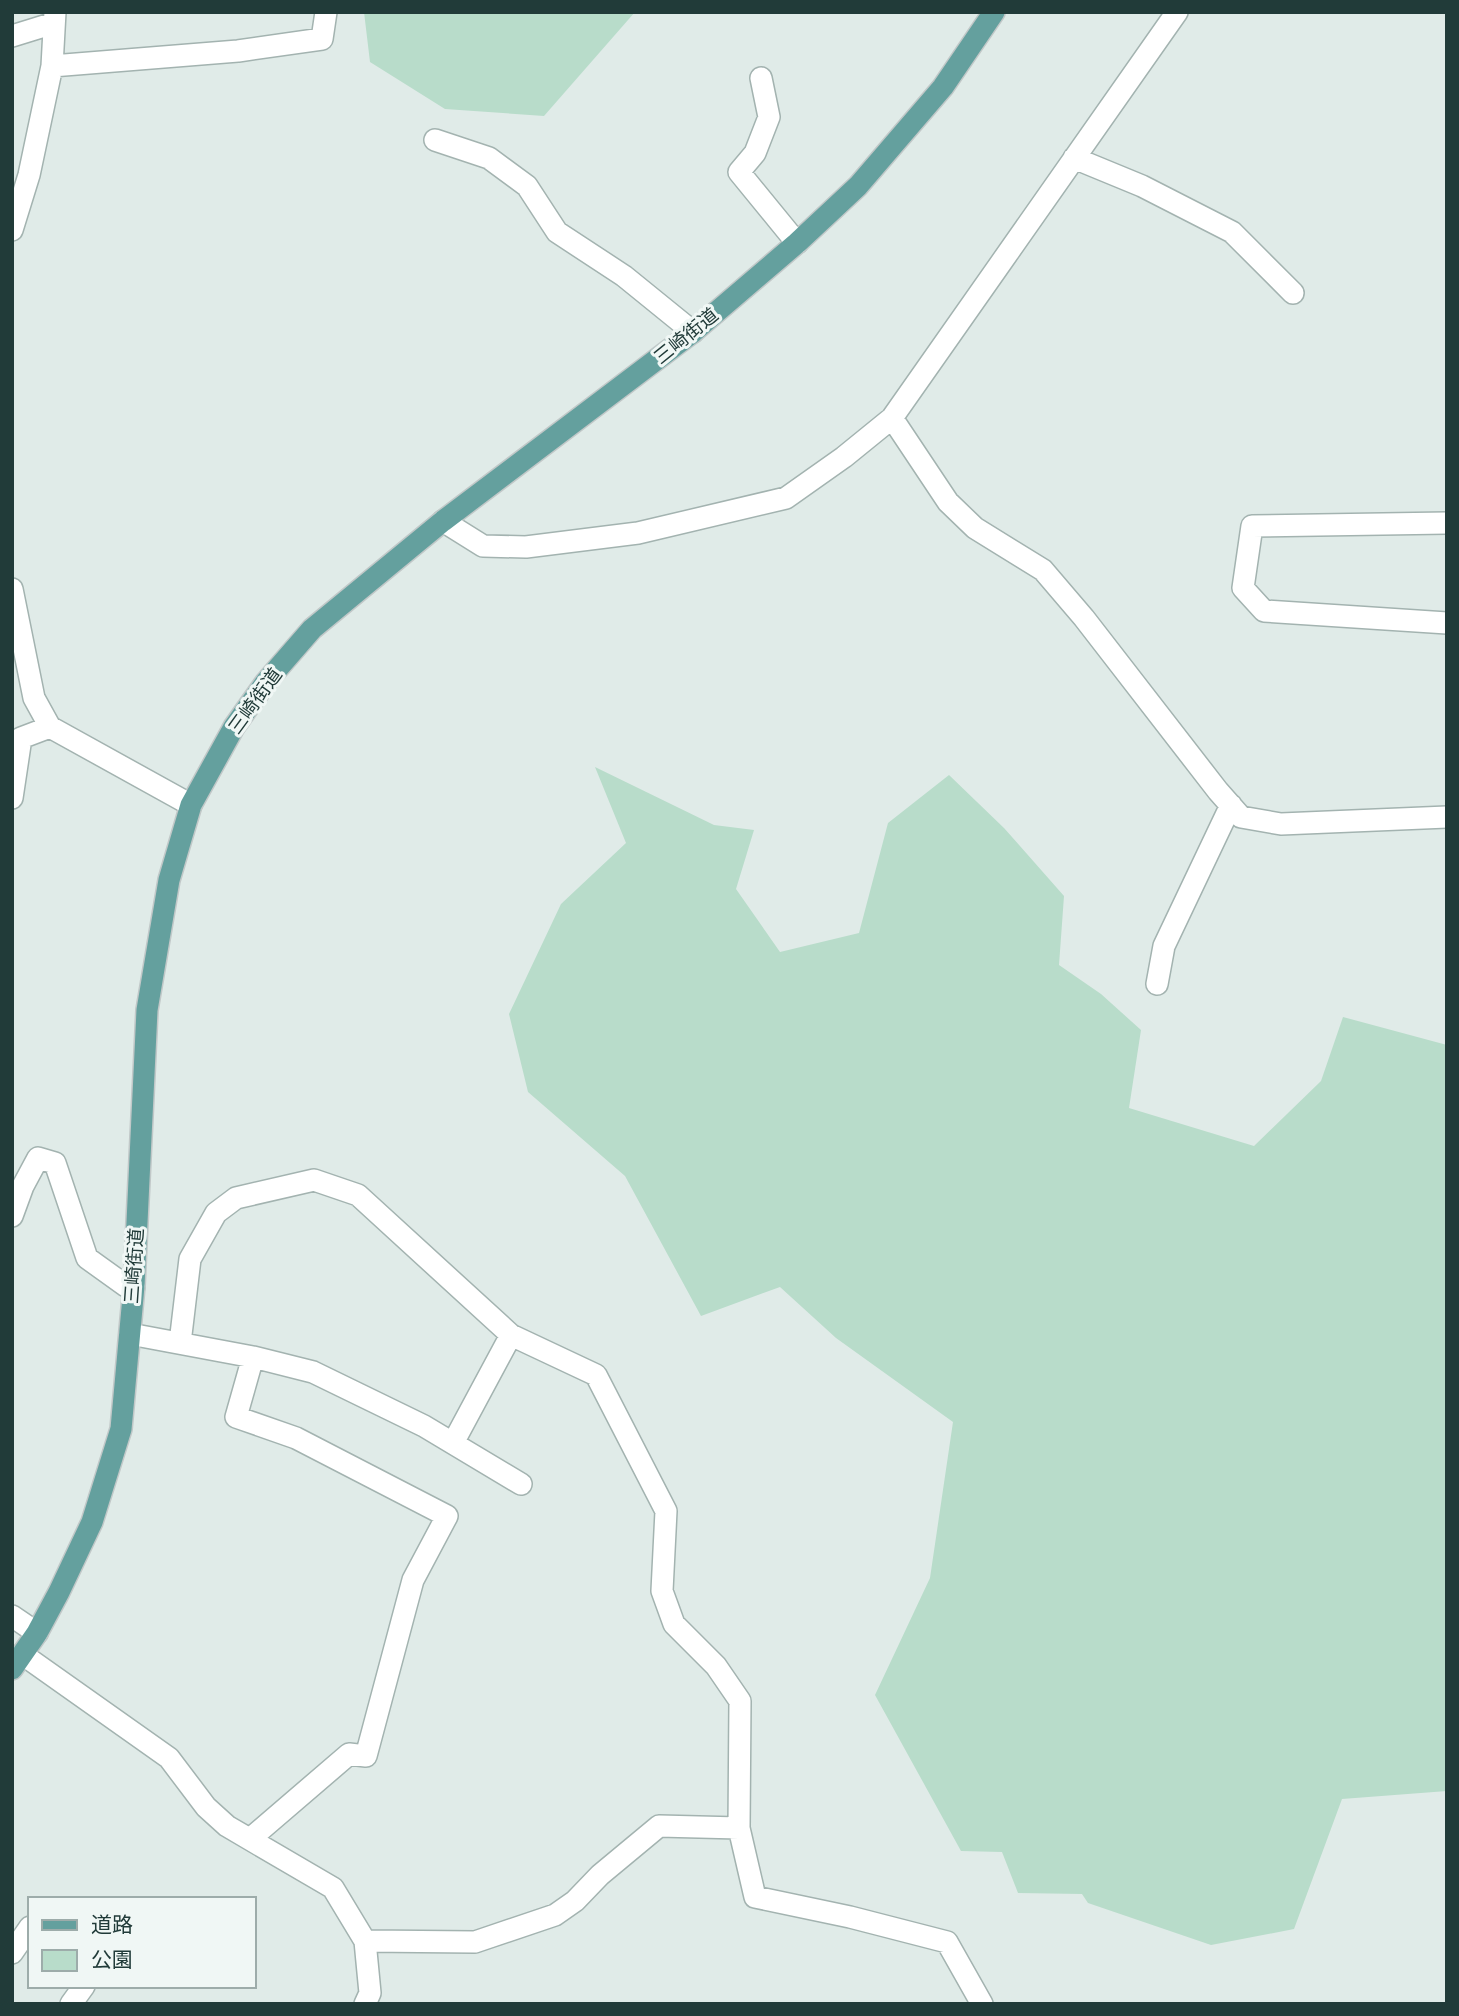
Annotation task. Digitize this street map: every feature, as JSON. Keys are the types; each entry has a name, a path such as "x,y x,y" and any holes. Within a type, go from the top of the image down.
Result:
{"main road":[{"name":"三崎街道","path":"17,1661 37,1633 92,1522 121,1429 134,1286 147,1010 169,880 191,805 234,727 266,682 312,629 443,521 693,332 797,243 858,186 943,87 994,12"}],"street":[{"path":"52,66 238,51 322,39 326,12"},
{"path":"443,521 483,546 526,547 638,533 786,498 844,457 892,418 1177,12"},
{"path":"12,36 55,18 52,66 29,175 12,230"},
{"path":"761,78 769,117 755,153 739,172 797,243"},
{"path":"435,140 489,158 527,186 557,232 624,276 693,332"},
{"path":"1074,158 1142,186 1232,232 1293,293"},
{"path":"892,418 948,502 975,528 1043,570 1241,817 1281,824 1447,817"},
{"path":"1447,523 1252,526 1244,588 1264,611 1447,623"},
{"path":"12,589 34,698 50,727 191,805"},
{"path":"12,797 21,738 50,727"},
{"path":"1157,984 1164,946 1231,805"},
{"path":"12,1216 23,1186 38,1158 55,1163 87,1258 126,1286 134,1286"},
{"path":"180,1343 190,1259 216,1213 236,1198 314,1180 358,1195 511,1335 596,1375 666,1511 663,1591 674,1623 716,1666 740,1701 739,1828 755,1897 850,1917 947,1942 982,2004"},
{"path":"130,1334 253,1357 313,1372 424,1426 522,1484"},
{"path":"453,1443 511,1335"},
{"path":"250,1839 349,1754 366,1756 413,1580 446,1516 296,1438 236,1416 253,1357"},
{"path":"12,1616 37,1633"},
{"path":"17,1661 169,1759 206,1807 227,1826 333,1888 365,1941 370,1993 365,2004"},
{"path":"365,1941 475,1942 555,1915 575,1901 600,1875 659,1826 739,1828"},
{"path":"12,1953 28,1930"},
{"path":"71,2004 83,1988"}],"green space":[{"path":"364,12 635,12 544,116 445,109 370,62"},
{"path":"595,767 714,825 754,830 736,889 780,952 859,933 888,823 949,775 1004,828 1064,896 1059,965 1101,994 1141,1030 1129,1108 1254,1146 1321,1081 1343,1017 1447,1045 1447,1791 1342,1799 1294,1929 1211,1945 1088,1903 1082,1894 1018,1893 1002,1852 961,1851 875,1695 930,1578 953,1422 836,1338 780,1287 701,1316 625,1176 528,1092 509,1014 561,904 626,843"}]}
